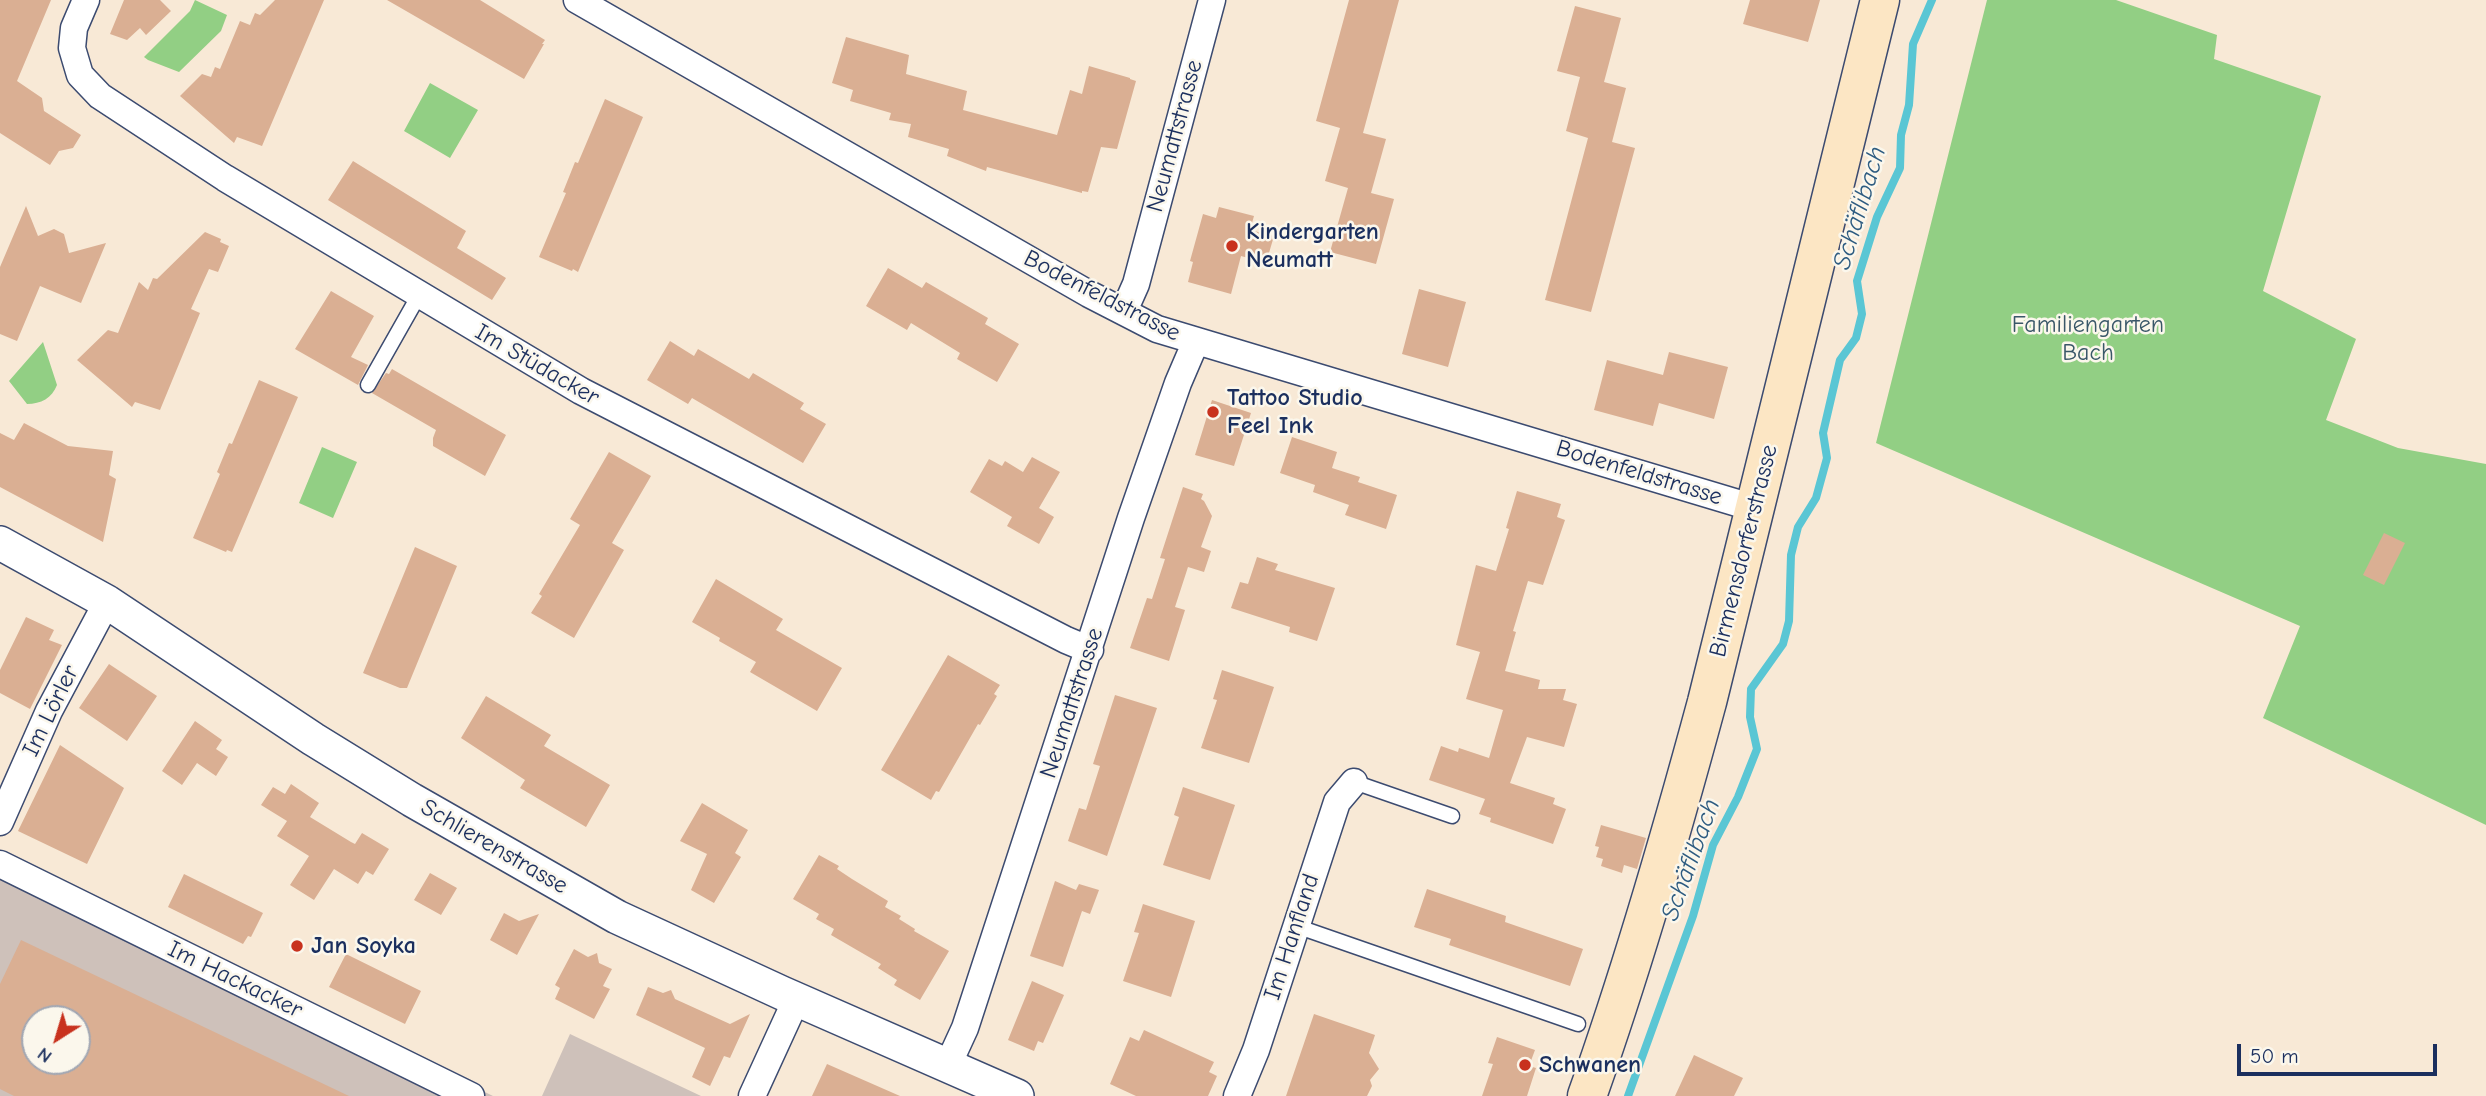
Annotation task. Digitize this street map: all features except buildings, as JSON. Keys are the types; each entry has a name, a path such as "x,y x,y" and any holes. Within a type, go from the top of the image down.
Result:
{"main road":[{"name":"Birmensdorferstrasse","path":"1587,1096 1678,810 1880,0"}],"street":[{"name":"Im Stüdacker","path":"86,0 74,28 72,48 80,75 100,96 225,178 581,391 1005,610 1090,650"},
{"name":"Bodenfeldstrasse","path":"577,0 1077,288 1157,329 1754,508"},
{"name":"Neumattstrasse","path":"1124,311 1136,284 1212,0"},
{"name":"Neumattstrasse","path":"948,1065 965,1028 1131,518 1178,383 1196,341"},
{"name":"Schlierenstrasse","path":"0,543 107,602 313,739 506,854 617,916 796,1000 1017,1096"},
{"name":"Im Lörler","path":"0,822 49,711 107,602"},
{"name":"Im Hanfland","path":"1237,1096 1256,1050 1337,802 1354,782"},
{"name":"Im Hackacker","path":"0,864 471,1096"},
{"path":"752,1096 796,1000"}],"lane":[{"path":"368,385 419,296"},
{"path":"1354,782 1452,816"},
{"path":"1296,926 1578,1024"}],"shaded area":[{"path":"0,855 493,1096 0,1096"},
{"path":"570,1034 701,1096 542,1096"}],"green space":[{"path":"195,0 227,15 221,31 179,72 144,57 190,11"},
{"name":"Familiengarten Bach","path":"1987,0 2116,0 2217,35 2214,59 2321,96 2263,291 2356,339 2326,420 2398,448 2486,464 2486,825 2263,718 2300,626 1876,443"},
{"path":"430,83 478,110 450,158 404,131"},
{"path":"43,342 57,385 45,399 27,404 9,381"},
{"path":"322,447 357,462 333,518 299,503"}],"waterway":[{"name":"Schäflibach","path":"1628,1096 1693,916 1713,845 1738,797 1757,749 1750,717 1751,689 1783,644 1789,621 1791,555 1798,527 1816,498 1827,458 1823,433 1840,360 1856,338 1862,314 1857,281 1877,217 1900,168 1901,135 1909,105 1913,44 1932,0"}],"place":[{"name":"Kindergarten Neumatt","path":"1232,246"},
{"name":"Tattoo Studio Feel Ink","path":"1213,412"},
{"name":"Jan Soyka","path":"297,946"},
{"name":"Schwanen","path":"1525,1065"}]}
